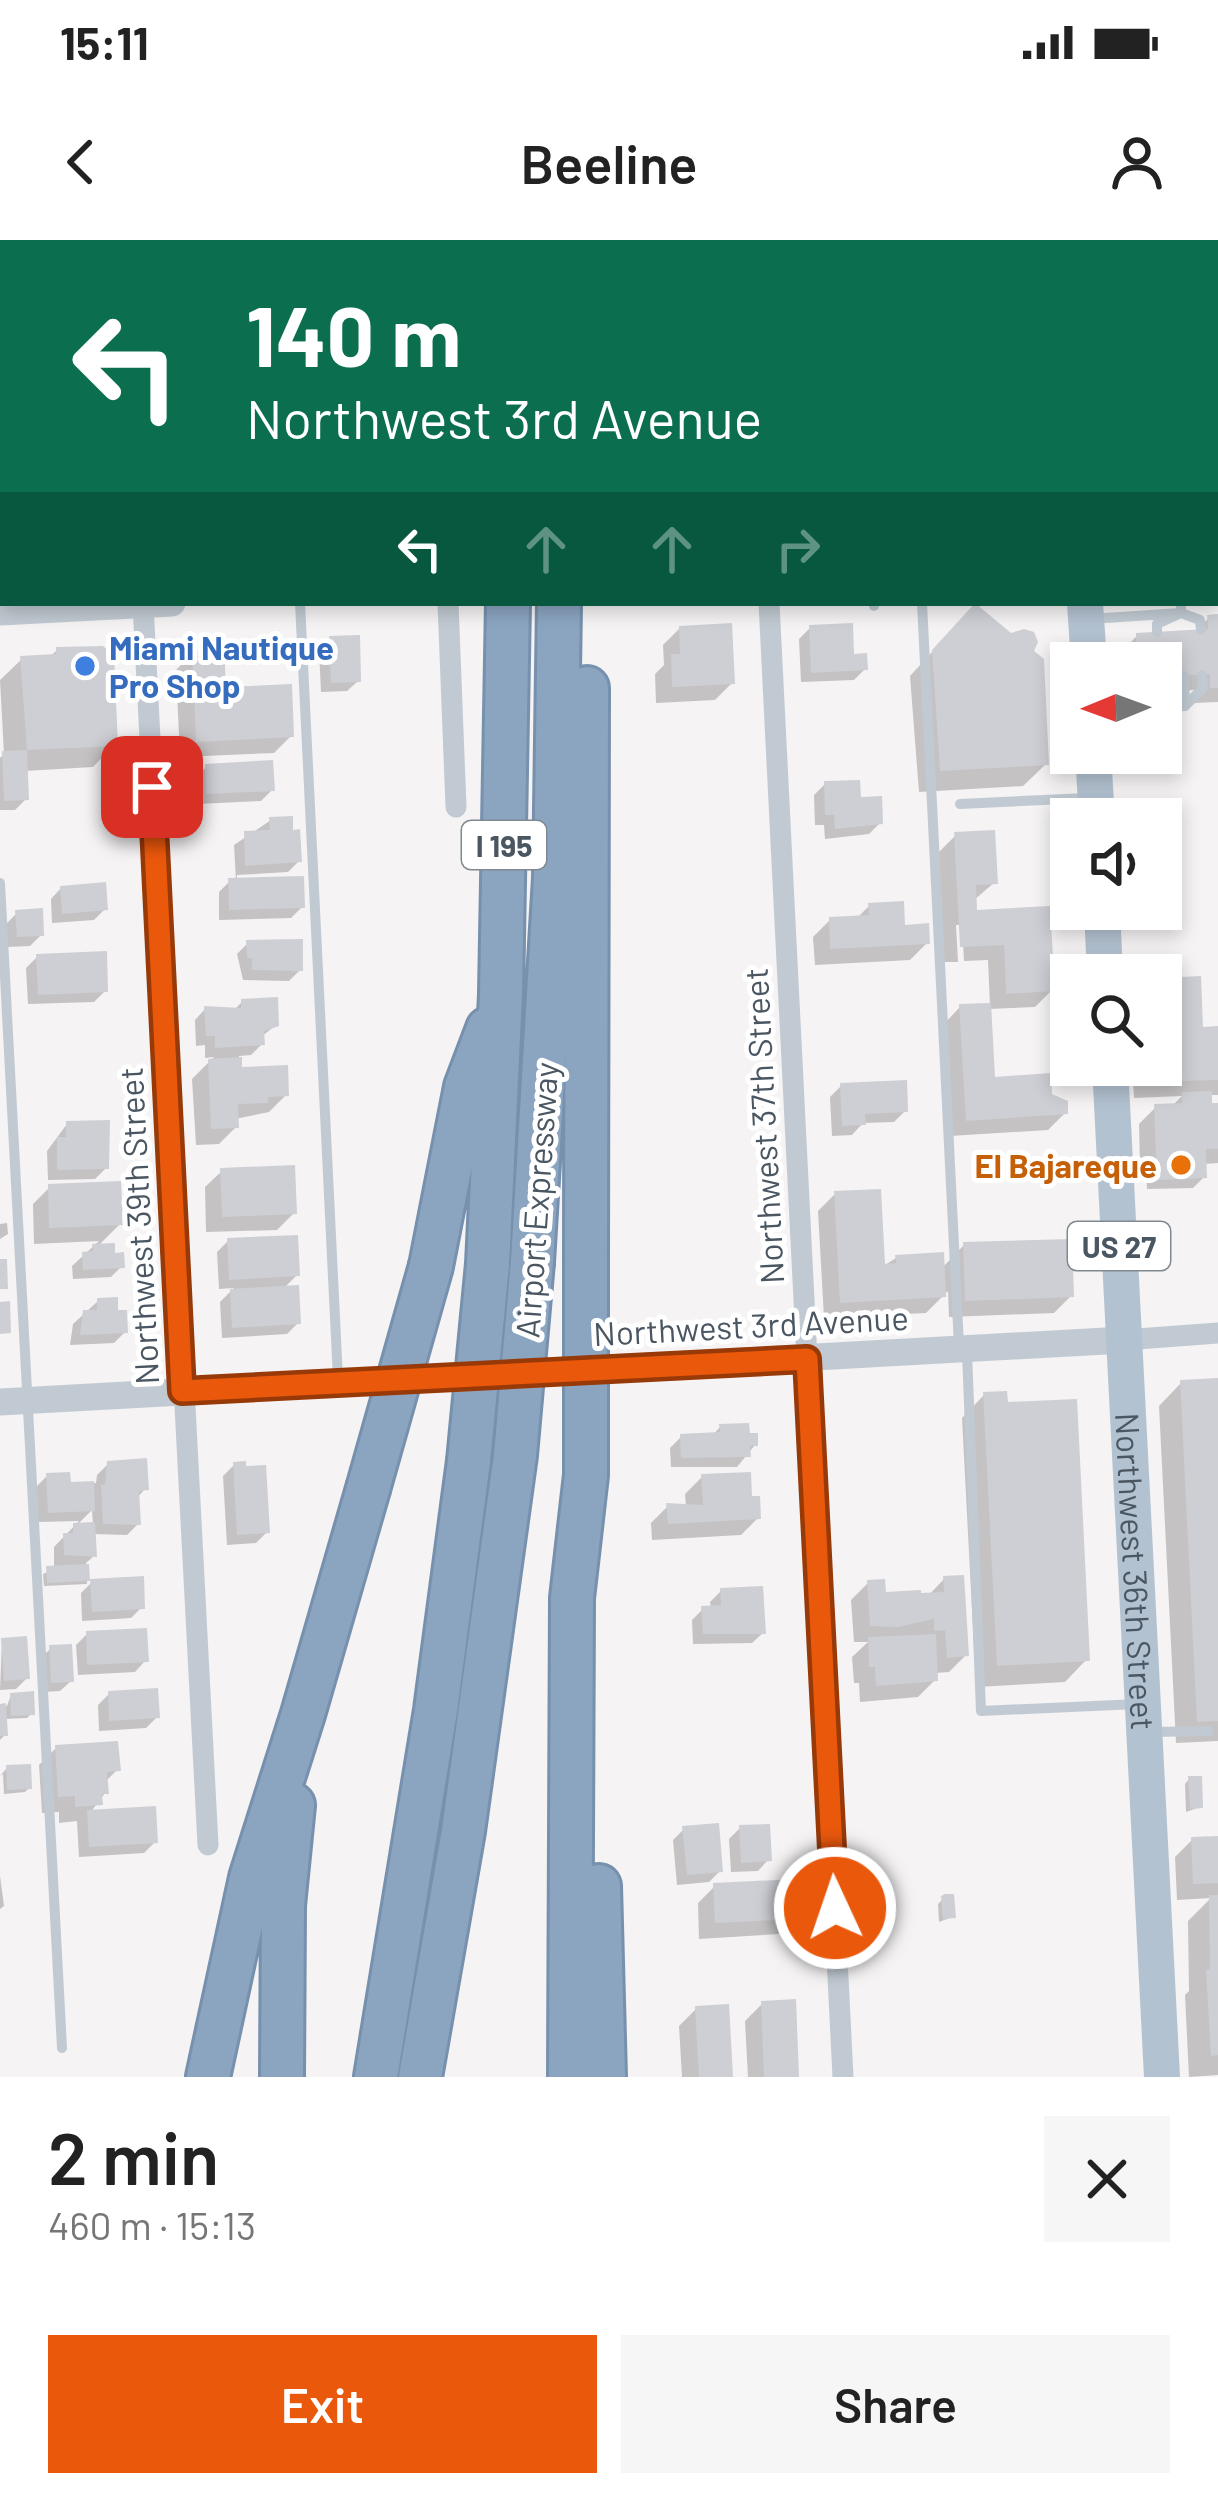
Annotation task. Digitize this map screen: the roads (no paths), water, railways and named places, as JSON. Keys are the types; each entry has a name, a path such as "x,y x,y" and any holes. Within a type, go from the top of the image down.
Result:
{"highway":[{"name":"I 195","path":"501,994 508,606"},
{"name":"Airport Expressway","path":"420,2077 463,1831 515,1455 572,697 559,606"},
{"path":"587,606 572,697 586,1260 586,1475 604,2077"},
{"name":"Airport Expressway","path":"376,2077 436,1710 469,1461 488,1264 501,994"},
{"path":"208,2077 251,1878 303,1714 430,1266 466,1088 501,994"},
{"path":"570,2077 572,1598 586,1475"},
{"path":"282,2077 283,1905 303,1714"}],"main road":[{"path":"1086,611 1088,642"},
{"name":"Northwest 36th Street","path":"1111,1086 1162,2077"}],"street":[{"path":"0,613 119,606"},
{"name":"Northwest 39th Street","path":"153,606 182,1391 208,1845"},
{"path":"448,606 455,807"},
{"name":"Northwest 37th Street","path":"769,606 843,2077"},
{"name":"Northwest 3rd Avenue","path":"13,1401 1218,1334"}],"lane":[{"path":"300,606 338,1382"},
{"path":"922,606 981,1711 1143,1718 1209,1731"},
{"path":"1086,611 1181,608 1201,620 1201,630"},
{"path":"1181,608 1182,630"},
{"path":"1157,632 1157,624 1181,608"},
{"path":"1182,706 1203,688 1202,675"},
{"path":"1184,676 1185,706"},
{"path":"960,804 1050,807"},
{"path":"0,884 13,1401 62,2048"}],"place":[{"name":"Miami Nautique Pro Shop","path":"85,666"},
{"name":"El Bajareque","path":"1181,1165"}]}
